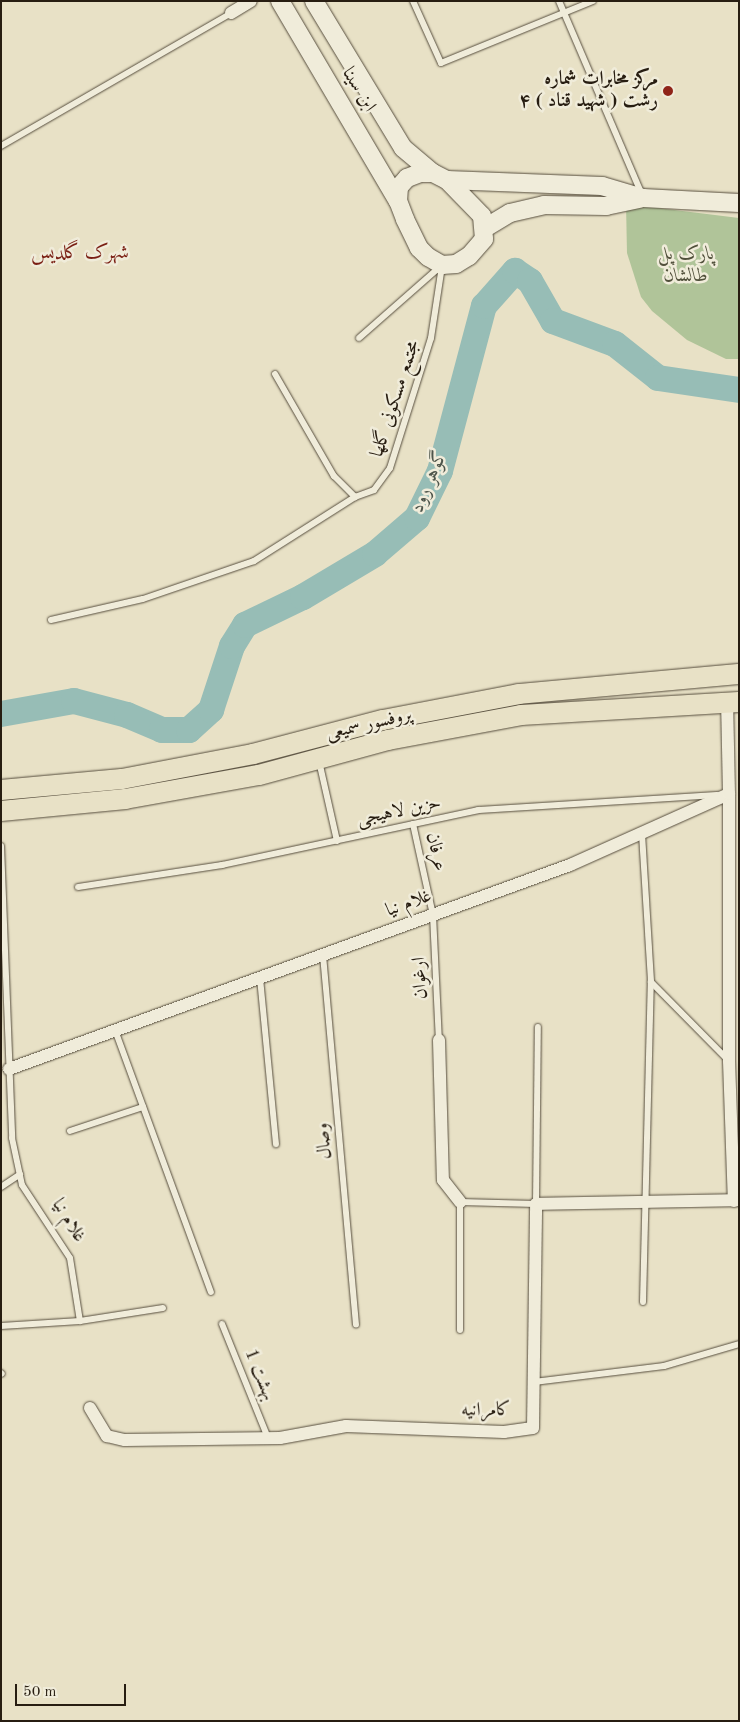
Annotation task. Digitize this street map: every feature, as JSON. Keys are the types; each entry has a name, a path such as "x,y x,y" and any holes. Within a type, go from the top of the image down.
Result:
{"main road":[{"name":"پروفسور سمیعی","path":"1,790 122,780 253,754 383,720 519,694 739,674"},
{"name":"پروفسور سمیعی","path":"1,811 125,799 259,775 388,740 521,715 735,704"}],"street":[{"path":"231,13 250,1"},
{"name":"ابن سینا","path":"280,1 398,201"},
{"name":"ابن سینا","path":"314,1 403,148 440,176"},
{"path":"440,176 474,205 485,228 484,238 469,256 456,264 442,265 419,248 398,201 399,187 407,178 420,172 440,176 602,186 643,198 739,203"},
{"path":"485,228 510,213 544,205 606,206 643,198"},
{"path":"536,1204 736,1201 729,1061 729,794 735,704"},
{"name":"غلام نیا","path":"5,1070 570,865 729,794"},
{"path":"439,1040 443,1180 460,1202"},
{"name":"کامرانیه","path":"90,1408 107,1436 125,1440 268,1438 346,1426 504,1432 533,1428 536,1204"}],"lane":[{"path":"413,1 441,64 593,1"},
{"path":"559,1 643,198"},
{"path":"1,146 231,13"},
{"path":"359,338 442,265"},
{"name":"مجتمع مسکونی گلها","path":"51,620 143,599 254,561 355,497 374,490 390,468 431,338 442,265"},
{"path":"275,374 334,476 355,497"},
{"path":"318,759 337,841"},
{"name":"حزین لاهیجی","path":"78,887 222,865 478,810 729,794"},
{"name":"عرفان","path":"413,824 433,915"},
{"path":"642,834 651,982 643,1302"},
{"name":"غلام نیا","path":"1,846 5,1070 12,1138 22,1185 70,1258 80,1321"},
{"name":"ارغوان","path":"433,915 439,1040"},
{"name":"وصال","path":"323,955 356,1325"},
{"path":"260,978 276,1144"},
{"path":"651,982 729,1061"},
{"path":"460,1330 460,1202 536,1204 538,1026"},
{"path":"115,1030 210,1292"},
{"path":"70,1131 143,1107"},
{"path":"1,1187 20,1174"},
{"path":"1,1326 80,1321 163,1308"},
{"name":"بهشت 1","path":"222,1324 268,1438"},
{"path":"534,1382 664,1366 739,1344"}],"green space":[{"name":"پارک پل طالشان","path":"626,204 739,218 739,359 726,359 687,340 652,311 641,297 627,253"}],"waterway":[{"name":"گوهر رود","path":"1,714 74,701 127,715 162,730 189,730 211,710 232,646 245,625 303,597 375,554 417,518 440,471 484,306 515,271 530,281 553,321 615,344 658,378 739,390"}],"place":[{"name":"مرکز مخابرات شماره ۴ رشت ( شهید قناد )","path":"668,91"}],"district":[{"name":"شهرک گلدیس","path":"80,253"}]}
